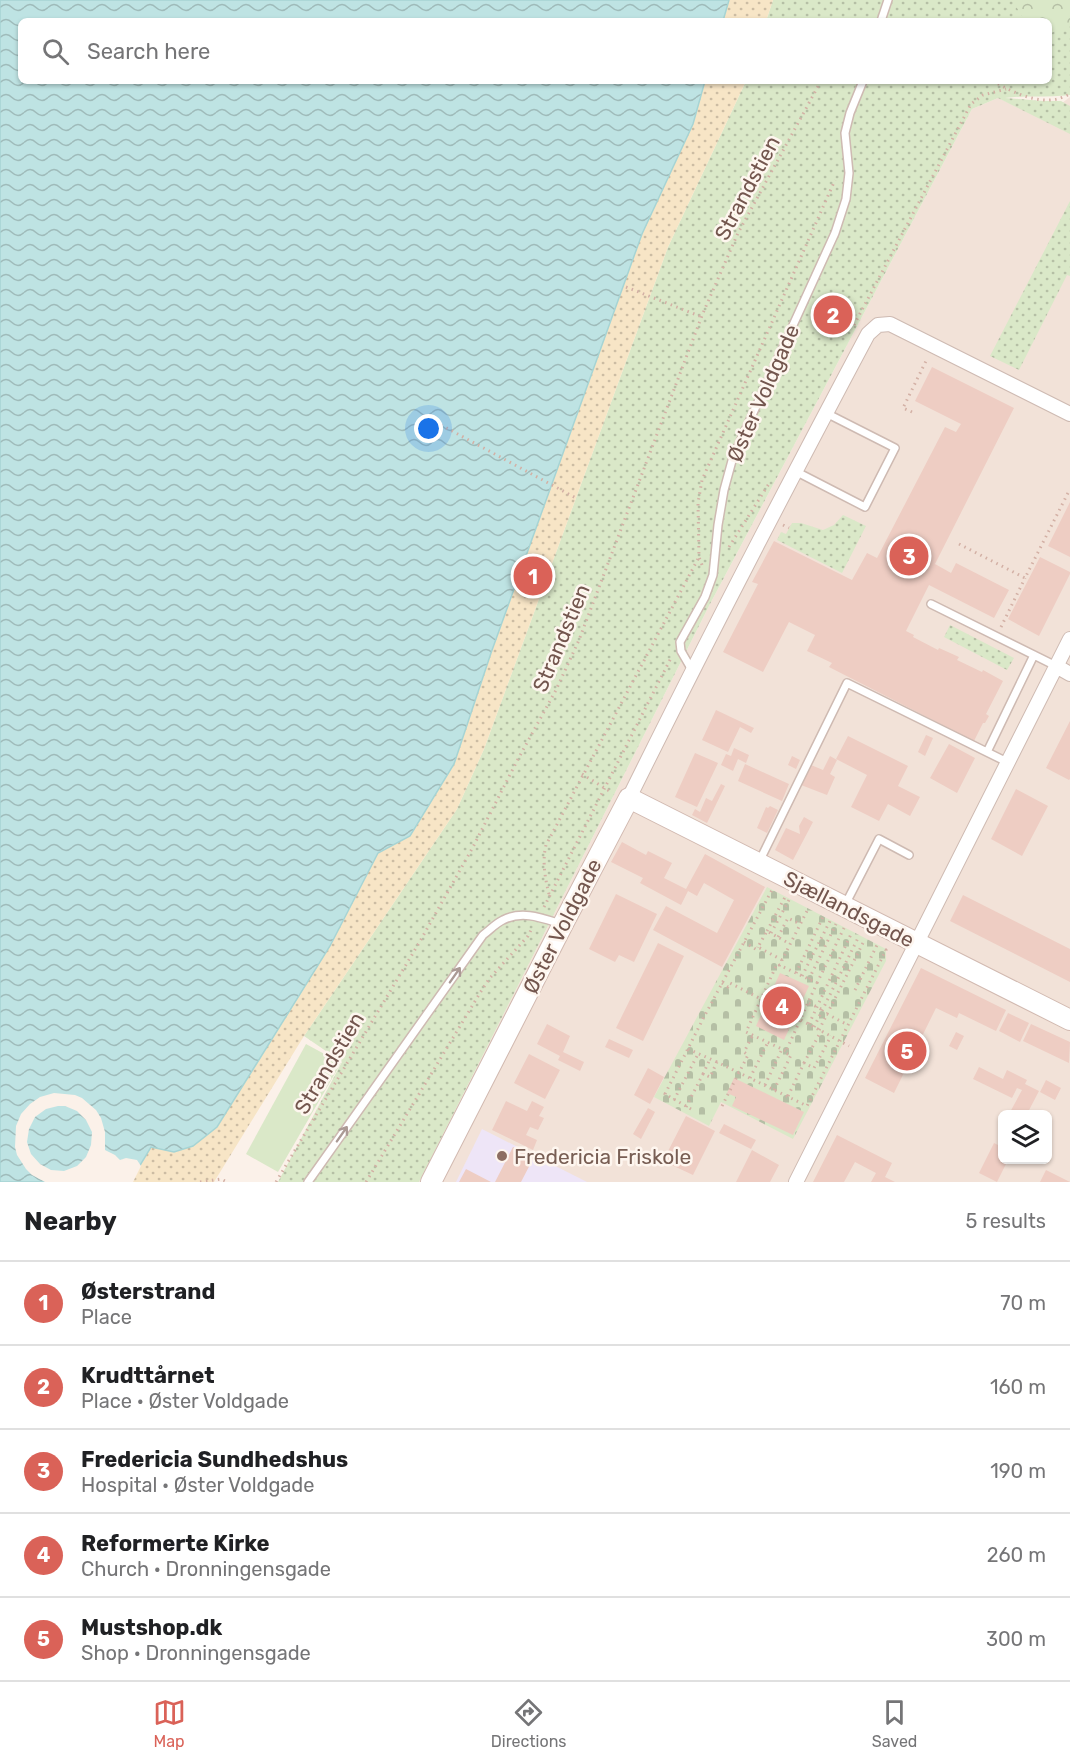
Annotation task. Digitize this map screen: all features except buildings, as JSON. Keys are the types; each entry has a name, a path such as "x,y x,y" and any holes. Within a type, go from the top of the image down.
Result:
{"street":[{"name":"Øster Voldgade","path":"431,1182 562,924 629,798 692,670 868,334 878,325 890,324 934,346"},
{"path":"934,346 1070,414"},
{"path":"796,1182 1070,639"},
{"path":"1056,666 1070,674"},
{"name":"Sjællandsgade","path":"629,798 758,863 840,915 916,942 1070,1020"}],"lane":[{"path":"883,18 888,0"},
{"name":"Øster Voldgade","path":"692,670 681,651 680,642 705,597 713,575 718,525 733,457 835,234 846,199 849,173 845,133 862,84"},
{"path":"795,471 865,507 895,448 826,413"},
{"path":"931,604 1056,666"},
{"path":"987,752 1034,655"},
{"path":"758,863 847,683 1007,762"},
{"path":"840,915 879,839 909,855"},
{"path":"308,1182 483,935 502,920 518,915 538,917 562,924"}],"path":[{"name":"Strandstien","path":"276,1182 473,847 556,690 579,640 702,317 738,233 819,84"},
{"path":"998,84 1006,89 1044,100 1070,95"},
{"path":"713,575 705,571 699,557 698,503 702,480 822,207 842,164 848,159"},
{"path":"626,287 702,317"},
{"path":"912,412 903,408 934,346"},
{"path":"441,425 576,498"},
{"path":"996,636 1070,489"},
{"path":"959,544 1025,578"},
{"path":"550,895 546,884 543,856 546,845 699,557"},
{"path":"582,774 615,795 629,798"},
{"path":"691,1109 665,1095 722,983 744,942 772,890 789,900 757,950 744,942"},
{"path":"779,966 808,909 830,921"},
{"path":"802,976 830,921 840,915"},
{"path":"764,1085 801,1020 844,928 840,915"},
{"path":"808,979 840,915"},
{"path":"796,973 823,917"},
{"path":"778,937 788,918 800,924"},
{"path":"688,1049 807,1106 886,950 844,928"},
{"path":"769,932 790,944"},
{"path":"809,1024 852,932"},
{"path":"814,1027 859,936"},
{"path":"788,1096 865,939"},
{"path":"855,990 877,945"},
{"path":"759,947 782,960"},
{"path":"774,1090 791,1056 784,1050 746,1032 777,964 817,983"},
{"path":"825,967 834,971"},
{"path":"722,983 728,987 730,983 761,999"},
{"path":"808,1003 848,1025"},
{"path":"801,1020 849,1045"},
{"path":"722,1106 748,1054 744,1052 753,1035"},
{"path":"804,1063 814,1068 831,1036"},
{"path":"750,1078 768,1042"},
{"path":"674,1100 698,1054"},
{"path":"686,1107 710,1059"},
{"path":"703,1074 710,1077 717,1062"},
{"path":"200,1182 220,1180 227,1182"}],"shaded area":[{"path":"1070,97 1070,1182 419,1182 710,604 972,109 998,98 1042,118"},
{"name":"Fredericia Friskole","path":"482,1129 587,1182 456,1182"}],"green space":[{"path":"773,0 1070,0 1070,95 1005,98 1061,101 1070,106 1070,134 998,98 972,109 710,604 419,1182 278,1182 342,1062 304,1036 457,809 484,749 668,247 745,84 1052,84 1052,18 767,18"},
{"path":"1012,0 1070,0 1070,24 1052,33 1052,18 1023,18"},
{"path":"1070,201 1070,276 1067,275 1019,370 990,356"},
{"path":"843,515 866,526 842,573 777,540 781,532 786,534 792,523 801,523 823,530 834,525"},
{"path":"950,625 1014,658 1007,670 944,637"},
{"path":"767,887 886,949 886,961 793,1139 721,1102 709,1126 654,1097"},
{"path":"306,1044 341,1063 278,1172 246,1154"}],"sand":[{"path":"729,0 773,0 767,18 724,18"},
{"path":"704,84 745,84 668,247 484,749 457,809 304,1036 214,1182 130,1182 151,1147 330,946 378,853 410,836 454,764 491,653 642,234 693,124"}],"water":[{"path":"0,0 729,0 724,18 18,18 18,84 704,84 693,124 642,234 491,653 454,764 410,836 378,853 330,946 217,1127 193,1146 174,1152 151,1147 130,1182 0,1182"}],"pier":[{"path":"54,1093 75,1095 96,1110 105,1132 105,1150 120,1160 126,1158 137,1160 141,1166 133,1182 45,1182 32,1175 17,1155 16,1126 21,1114 40,1097","holes":["65,1106 77,1111 86,1120 92,1132 91,1145 86,1157 77,1166 64,1171 51,1170 40,1164 31,1154 27,1142 29,1129 35,1117 46,1109"]}],"place":[{"name":"Krudttårnet","path":"833,315"},
{"name":"Fredericia Sundhedshus","path":"909,556"},
{"name":"Østerstrand","path":"533,576"},
{"name":"Reformerte Kirke","path":"782,1006"},
{"name":"Mustshop.dk","path":"907,1051"},
{"name":"Fredericia Friskole","path":"502,1156"}]}
